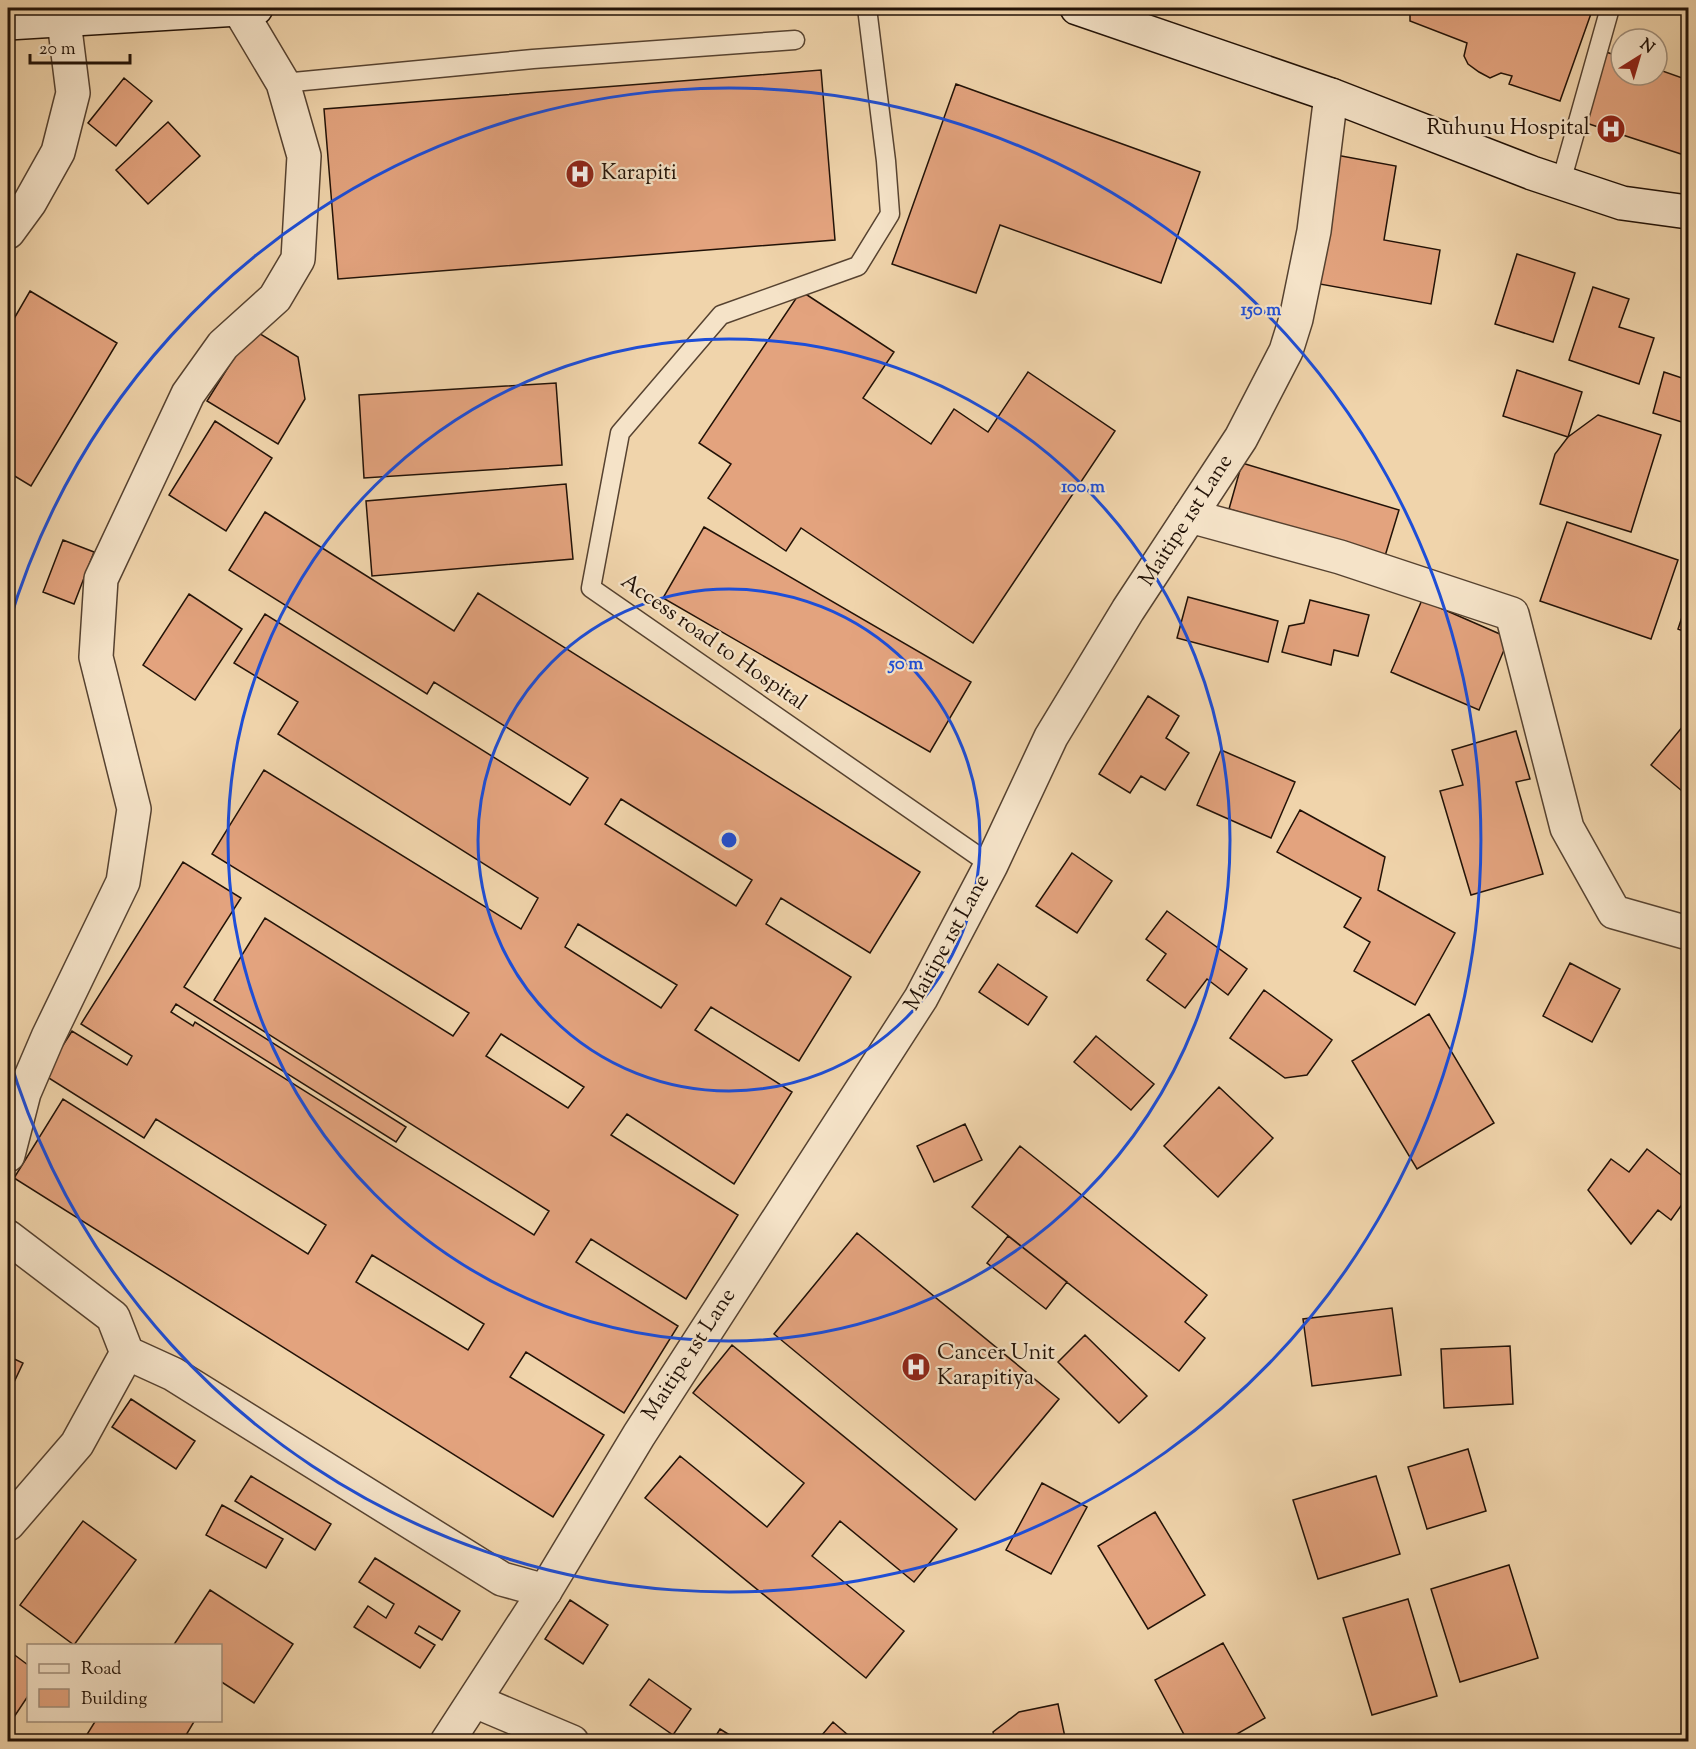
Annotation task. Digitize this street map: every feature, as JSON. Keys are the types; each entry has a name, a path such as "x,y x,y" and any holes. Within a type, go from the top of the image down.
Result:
{"street":[{"path":"8,1155 24,1093 48,1037 123,882 134,809 96,657 101,579 188,394 223,345 275,298 298,259 304,156 283,83 247,8 64,21 13,18"},
{"path":"1077,8 1331,95 1622,203 1689,212"},
{"path":"8,232 30,202 58,152 73,93 64,21"},
{"name":"Maitipe 1st Lane","path":"447,1742 545,1591 646,1425 921,998 991,865 1051,738 1128,609 1241,438 1286,351 1296,319 1314,231 1331,95"},
{"path":"1190,516 1340,557 1512,614 1567,828 1614,912 1689,933"},
{"path":"8,1237 112,1317 128,1353 173,1374 502,1579 545,1591"},
{"path":"8,1524 77,1444 128,1353"},
{"path":"475,1701 572,1742"}],"lane":[{"name":"Access road to Hospital","path":"867,8 886,161 890,214 858,266 721,315 620,433 591,588 991,865"},
{"path":"1561,182 1610,8"},
{"path":"283,83 533,59 795,40"}],"building":[{"path":"1410,8 1593,8 1560,101 1509,84 1512,76 1501,73 1490,78 1479,72 1468,64 1464,56 1467,43 1410,21"},
{"path":"1606,52 1609,53 1609,87 1669,87 1669,73 1688,80 1688,142 1684,155 1583,122"},
{"name":"Karapiti","path":"821,70 835,240 338,279 324,109"},
{"path":"124,78 152,101 116,146 88,123"},
{"path":"956,84 1200,172 1161,283 1000,225 976,293 892,264"},
{"path":"168,122 200,156 148,204 116,170"},
{"path":"1336,155 1396,166 1384,240 1440,250 1431,304 1314,283"},
{"path":"1517,254 1575,273 1553,342 1495,324"},
{"path":"1593,287 1629,299 1619,327 1654,338 1639,384 1569,360"},
{"path":"30,291 117,343 31,486 8,472 8,329"},
{"path":"801,291 894,352 863,398 931,444 954,409 988,432 1028,372 1115,431 973,643 801,528 786,551 708,498 731,464 699,443"},
{"path":"252,329 298,357 305,399 278,444 207,401"},
{"path":"1517,370 1582,392 1568,437 1503,416"},
{"path":"1664,372 1688,380 1688,424 1653,413"},
{"path":"556,383 562,465 364,478 359,395"},
{"path":"1598,415 1661,435 1631,532 1540,504 1555,454 1568,437"},
{"path":"215,421 272,458 226,531 169,495"},
{"path":"1242,463 1399,510 1385,556 1229,509"},
{"path":"566,484 573,559 372,576 366,501"},
{"path":"265,512 454,631 478,593 920,872 870,953 781,898 766,924 851,977 799,1061 711,1007 695,1030 792,1092 734,1184 627,1114 611,1135 738,1215 686,1299 591,1239 576,1262 678,1326 624,1413 526,1352 510,1377 604,1435 553,1517 14,1178 63,1099 308,1254 326,1225 156,1119 144,1138 44,1075 72,1031 127,1065 132,1056 81,1024 183,862 241,898 184,987 406,1127 396,1142 176,1004 171,1012 193,1026 195,1022 534,1235 549,1211 214,1000 265,918 453,1036 469,1013 212,854 264,770 521,929 538,898 278,734 298,702 234,663 265,614 570,805 588,778 434,682 427,694 229,570","holes":["621,799 752,880 736,906 605,824","578,924 677,985 661,1008 565,947","501,1034 584,1087 568,1108 486,1056","372,1255 484,1324 468,1350 356,1282"]},
{"path":"1567,522 1678,560 1651,639 1540,601"},
{"path":"704,527 971,682 930,752 663,598"},
{"path":"63,540 94,552 74,604 43,592"},
{"path":"189,594 242,629 195,700 143,665"},
{"path":"1188,597 1278,621 1268,662 1177,638"},
{"path":"1688,599 1688,633 1678,629"},
{"path":"1310,600 1369,615 1358,656 1334,650 1331,665 1282,652 1289,626 1304,623"},
{"path":"1422,600 1509,638 1479,710 1391,672"},
{"path":"1148,696 1179,716 1166,738 1189,753 1165,790 1141,776 1130,793 1099,774"},
{"path":"1688,720 1688,796 1651,765"},
{"path":"1516,731 1530,779 1516,782 1543,874 1471,895 1440,791 1463,785 1452,750"},
{"path":"1221,750 1295,782 1271,838 1197,805"},
{"path":"1300,810 1385,857 1378,890 1455,933 1415,1005 1354,971 1370,942 1344,927 1361,898 1277,852"},
{"path":"1072,853 1112,881 1077,933 1036,906"},
{"path":"1167,911 1247,969 1228,995 1207,979 1185,1008 1147,980 1166,954 1146,939"},
{"path":"1570,963 1620,989 1592,1042 1543,1016"},
{"path":"998,964 1047,997 1028,1025 979,992"},
{"path":"1264,990 1332,1040 1307,1075 1285,1078 1230,1038"},
{"path":"1429,1014 1494,1123 1417,1169 1352,1061"},
{"path":"1096,1036 1154,1084 1131,1110 1074,1062"},
{"path":"1219,1087 1273,1138 1218,1197 1164,1146"},
{"path":"965,1124 982,1160 934,1182 917,1146"},
{"path":"1020,1146 1207,1295 1185,1322 1205,1338 1179,1371 972,1207"},
{"path":"1647,1149 1688,1180 1688,1196 1671,1220 1658,1210 1631,1244 1588,1190 1611,1159 1629,1172"},
{"name":"Cancer Unit Karapitiya","path":"857,1233 1059,1399 975,1500 774,1334"},
{"path":"1008,1236 1067,1282 1046,1309 987,1263"},
{"path":"1392,1308 1401,1375 1312,1386 1303,1319"},
{"path":"1085,1335 1147,1396 1119,1423 1058,1362"},
{"path":"732,1345 957,1529 914,1582 840,1521 812,1556 904,1631 866,1678 645,1498 680,1456 767,1527 804,1483 693,1393"},
{"path":"1510,1346 1513,1404 1444,1408 1441,1349"},
{"path":"8,1356 23,1363 8,1395"},
{"path":"131,1399 195,1441 176,1469 112,1427"},
{"path":"1468,1449 1486,1511 1427,1529 1408,1467"},
{"path":"251,1476 331,1524 315,1550 235,1501"},
{"path":"1376,1476 1400,1554 1318,1579 1293,1500"},
{"path":"1042,1483 1087,1507 1051,1574 1006,1550"},
{"path":"222,1505 283,1539 266,1568 206,1535"},
{"path":"1155,1512 1205,1595 1148,1629 1098,1546"},
{"path":"83,1521 136,1560 75,1644 20,1605"},
{"path":"375,1558 460,1611 442,1640 419,1626 415,1633 435,1645 420,1668 354,1627 368,1606 386,1618 394,1604 359,1582"},
{"path":"1509,1565 1538,1658 1460,1682 1431,1589"},
{"path":"210,1590 293,1644 254,1703 222,1682 222,1644 174,1644"},
{"path":"1408,1599 1437,1696 1372,1715 1343,1618"},
{"path":"570,1600 608,1625 583,1664 545,1639"},
{"path":"1223,1643 1265,1718 1223,1742 1188,1742 1155,1680"},
{"path":"8,1650 27,1664 27,1698 8,1726"},
{"path":"649,1679 691,1709 673,1735 630,1705"},
{"path":"1058,1704 1066,1742 996,1742 993,1732 1019,1712"},
{"path":"95,1722 194,1722 182,1742 94,1742 86,1736"},
{"path":"833,1722 856,1742 816,1742"},
{"path":"720,1729 741,1742 712,1742"}],"place":[{"name":"Ruhunu Hospital","path":"1611,129"},
{"name":"Karapiti","path":"580,174"},
{"name":"Cancer Unit Karapitiya","path":"916,1367"}]}
